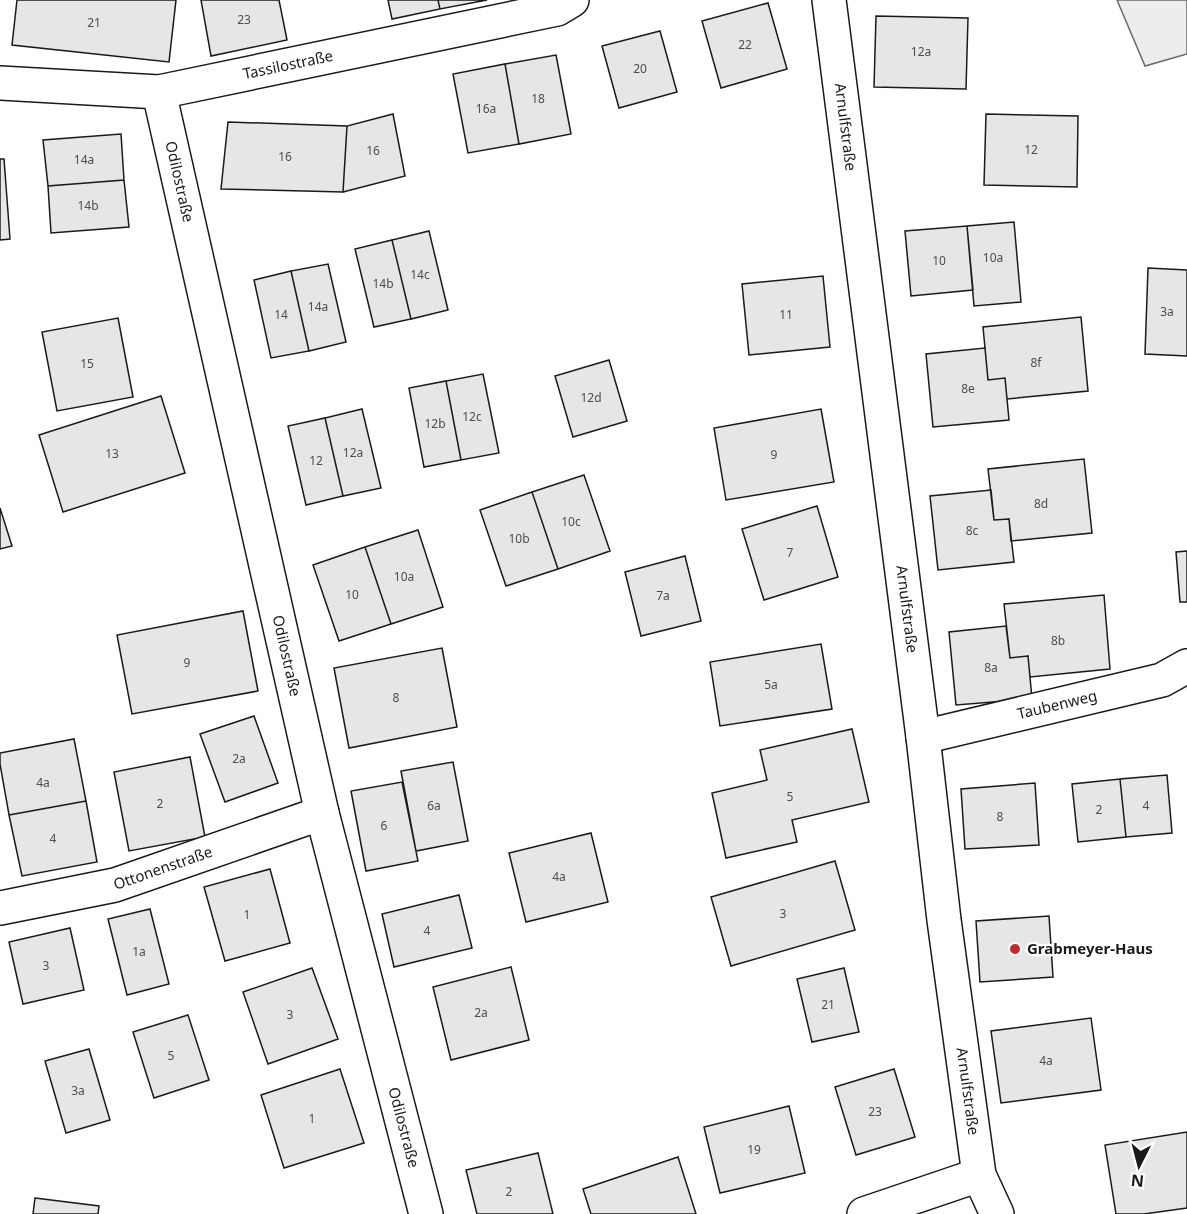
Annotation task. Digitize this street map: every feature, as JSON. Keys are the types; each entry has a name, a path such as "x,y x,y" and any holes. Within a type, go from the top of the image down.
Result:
{"street":[{"name":"Tassilostraße","path":"0,83 159,92 557,9 572,0"},
{"name":"Arnulfstraße","path":"829,0 923,737 944,920 979,1175 997,1214"},
{"name":"Odilostraße","path":"159,92 322,813 426,1214"},
{"name":"Taubenweg","path":"923,737 1162,680 1187,666"},
{"name":"Ottonenstraße","path":"0,908 116,885 322,813"},
{"path":"864,1214 979,1175"}],"shaded area":[{"path":"1117,0 1187,0 1187,54 1145,66"}],"building":[{"path":"17,0 176,0 169,62 12,45"},
{"path":"201,0 279,0 287,40 211,56"},
{"path":"388,0 438,0 440,9 392,19"},
{"path":"438,0 487,0 440,9"},
{"path":"768,3 787,69 721,88 702,21"},
{"path":"876,16 968,18 966,89 874,87"},
{"path":"660,31 677,92 619,108 602,46"},
{"path":"556,55 571,134 519,144 505,64"},
{"path":"505,64 519,144 468,153 453,74"},
{"path":"393,114 405,176 343,192 347,126"},
{"path":"986,114 1078,116 1077,187 984,185"},
{"path":"228,122 347,126 343,192 221,189"},
{"path":"121,134 124,180 48,186 43,140"},
{"path":"0,159 4,159 10,239 0,240"},
{"path":"124,180 129,227 51,233 48,186"},
{"path":"1014,222 1021,302 974,306 967,226"},
{"path":"967,226 973,290 911,296 905,231"},
{"path":"429,231 448,310 411,319 392,240"},
{"path":"392,240 411,319 374,327 355,249"},
{"path":"328,264 346,342 309,351 291,271"},
{"path":"1148,268 1187,270 1187,356 1145,354"},
{"path":"291,271 309,351 271,358 254,280"},
{"path":"823,276 830,347 749,355 742,284"},
{"path":"1081,317 1088,391 1007,399 1005,378 988,380 983,327"},
{"path":"118,318 133,397 57,411 42,332"},
{"path":"985,348 988,380 1005,378 1009,420 933,427 926,354"},
{"path":"609,360 627,421 573,437 555,376"},
{"path":"483,374 499,453 461,460 446,381"},
{"path":"446,381 461,460 424,467 409,388"},
{"path":"161,396 185,473 63,512 39,435"},
{"path":"362,409 381,488 343,496 325,418"},
{"path":"821,409 834,482 726,500 714,428"},
{"path":"325,418 343,496 306,505 288,426"},
{"path":"1084,459 1092,533 1011,541 1009,519 994,520 988,469"},
{"path":"584,475 610,551 558,569 532,492"},
{"path":"991,490 994,520 1009,519 1014,562 938,570 930,496"},
{"path":"532,492 558,569 506,586 480,510"},
{"path":"817,506 838,577 764,600 742,529"},
{"path":"0,508 12,546 0,549"},
{"path":"418,530 443,607 391,624 365,547"},
{"path":"365,547 391,624 339,641 313,565"},
{"path":"1187,551 1187,602 1180,602 1176,552"},
{"path":"685,556 701,621 641,636 625,572"},
{"path":"1104,595 1110,669 1030,677 1028,656 1010,658 1004,604"},
{"path":"243,611 258,691 132,714 117,635"},
{"path":"1006,626 1010,658 1028,656 1032,699 956,705 949,632"},
{"path":"821,644 832,709 720,726 710,662"},
{"path":"442,648 457,727 349,748 334,668"},
{"path":"254,716 278,783 225,802 200,734"},
{"path":"852,729 869,802 792,820 797,842 726,858 712,793 767,780 760,750"},
{"path":"74,739 86,801 9,815 0,753"},
{"path":"190,757 205,837 129,851 114,772"},
{"path":"453,762 468,841 416,851 401,771"},
{"path":"1167,775 1172,833 1126,837 1120,779"},
{"path":"1120,779 1126,837 1078,842 1072,784"},
{"path":"402,782 418,861 366,871 351,791"},
{"path":"1035,783 1039,845 965,849 961,789"},
{"path":"86,801 97,862 22,876 9,815"},
{"path":"591,833 608,902 526,922 509,853"},
{"path":"835,861 855,930 731,966 711,897"},
{"path":"270,869 290,943 225,961 204,887"},
{"path":"459,895 472,948 394,967 382,914"},
{"path":"150,909 169,984 127,995 108,919"},
{"name":"Grabmeyer-Haus","path":"1049,916 1053,977 980,982 976,921"},
{"path":"70,928 84,990 23,1004 9,942"},
{"path":"511,967 529,1040 451,1060 433,987"},
{"path":"312,968 338,1039 268,1064 243,992"},
{"path":"844,968 859,1032 812,1042 797,979"},
{"path":"188,1015 209,1080 154,1098 133,1032"},
{"path":"1091,1018 1101,1090 1001,1103 991,1031"},
{"path":"89,1049 110,1120 66,1133 45,1061"},
{"path":"340,1069 364,1143 284,1168 261,1095"},
{"path":"894,1069 915,1137 856,1155 835,1087"},
{"path":"789,1106 805,1173 720,1193 704,1127"},
{"path":"1187,1132 1187,1208 1144,1214 1116,1214 1105,1145"},
{"path":"538,1153 553,1214 477,1214 466,1170"},
{"path":"678,1157 696,1214 591,1214 583,1189"},
{"path":"35,1198 99,1206 98,1214 33,1214"}],"place":[{"name":"Grabmeyer-Haus","path":"1015,949"}]}
